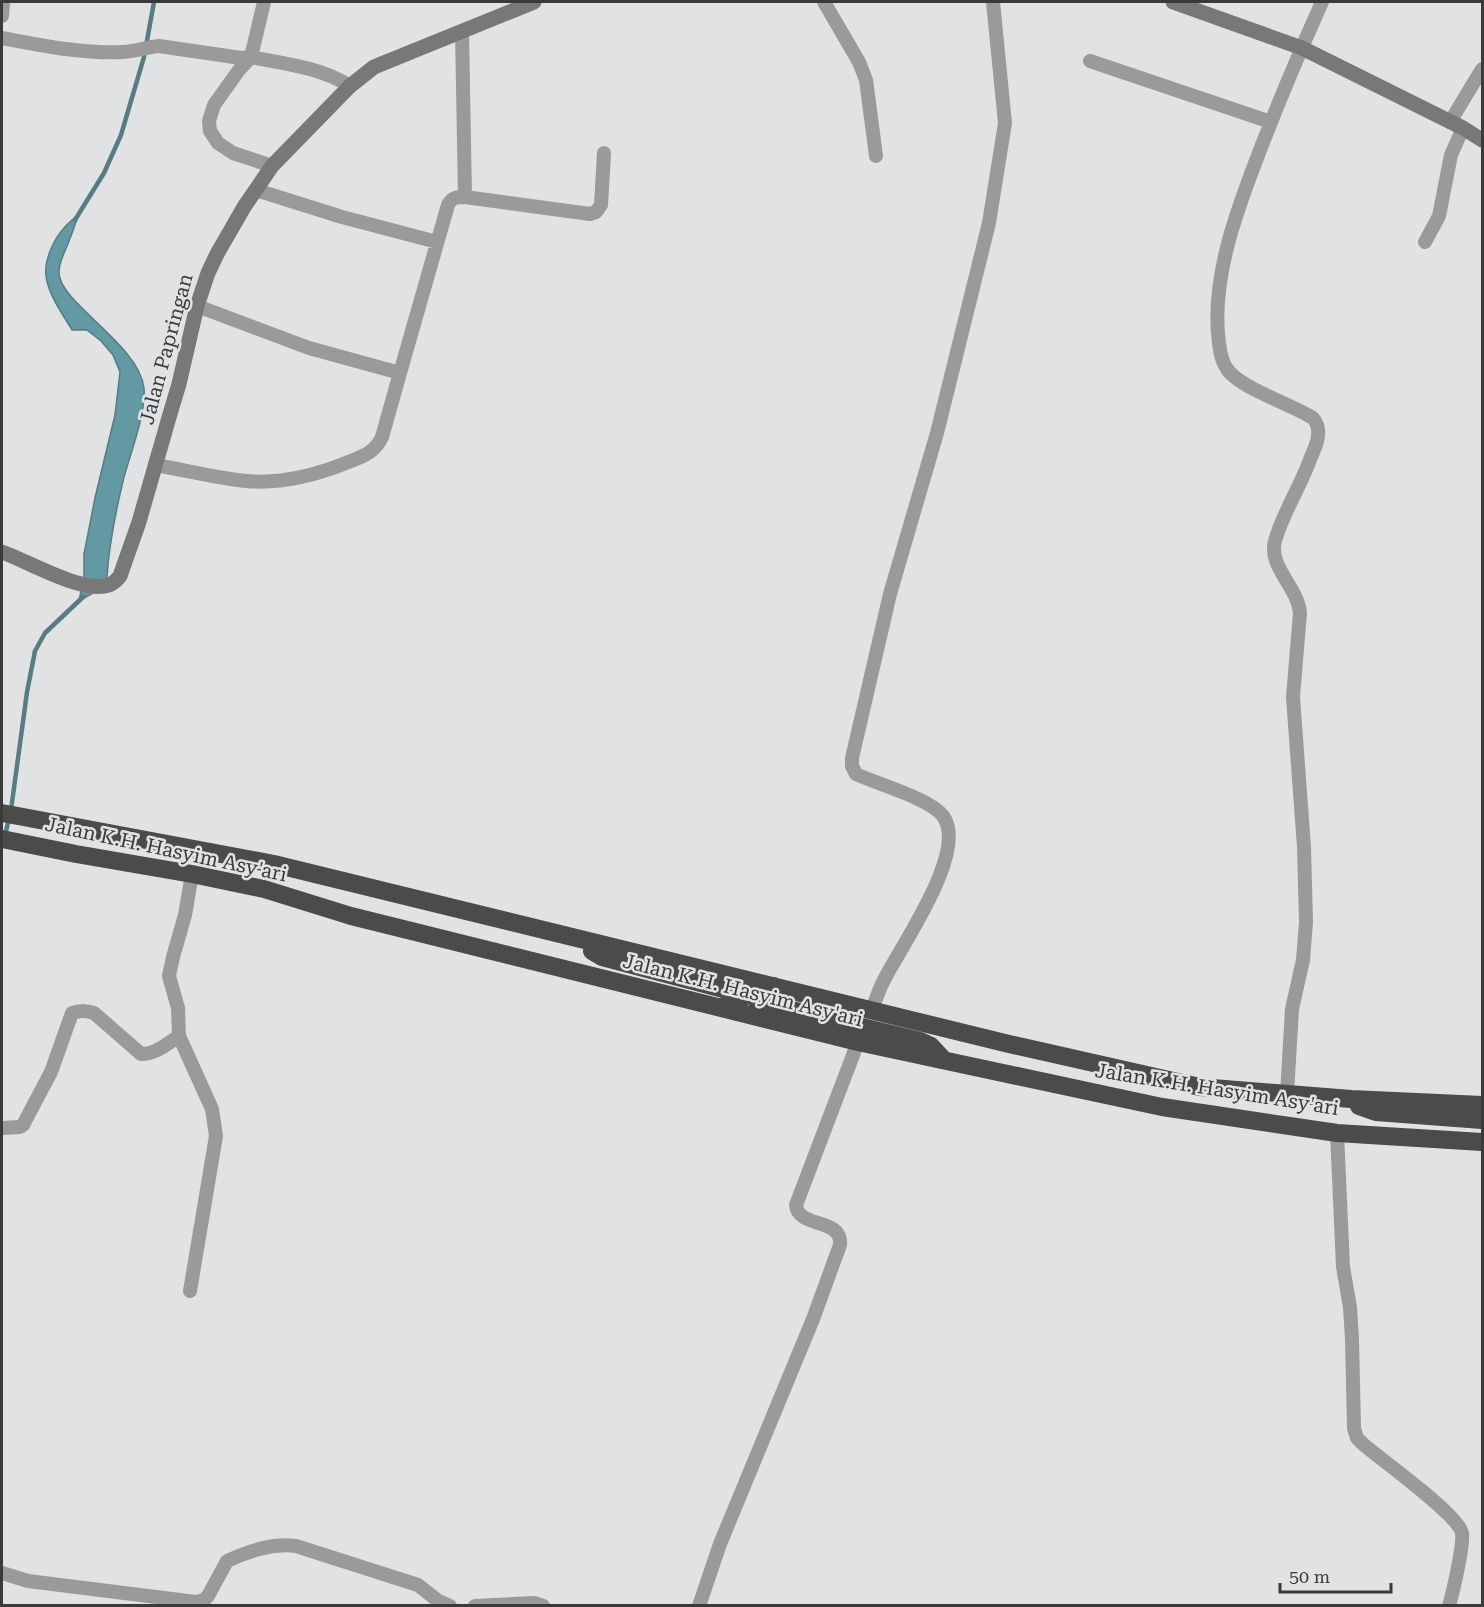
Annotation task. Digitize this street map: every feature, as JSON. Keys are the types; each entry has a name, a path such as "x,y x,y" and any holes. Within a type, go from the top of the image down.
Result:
{"highway":[{"name":"Jalan K.H. Hasyim Asy'ari","path":"2,813 274,864 1009,1044 1200,1087 1352,1099 1482,1105"},
{"name":"Jalan K.H. Hasyim Asy'ari","path":"2,838 264,889 351,916 858,1042 1162,1107 1337,1133 1482,1142"},
{"path":"581,939 591,951 602,957 735,992 739,996 740,1001 737,1005 718,1007"},
{"path":"777,987 758,988 755,993 756,998 763,1003 920,1041 931,1046 944,1060"},
{"path":"1352,1099 1363,1108 1376,1112 1482,1120"}],"street":[{"path":"2,16 3,2"},
{"path":"264,2 251,57 214,105 209,121 210,131 218,143 233,153 272,166"},
{"name":"Jalan Papringan","path":"2,552 69,580 95,586 104,586 116,581 120,576 139,522 208,273 217,254 272,166 350,86 374,66 534,2"},
{"path":"824,2 859,62 866,80 876,156"},
{"path":"872,1010 884,981 935,890 947,855 949,839 944,817 927,803 856,774 852,766 852,758 890,594 937,433 989,223 1005,123 993,2"},
{"path":"1173,2 1302,48 1482,140"},
{"path":"1287,1094 1292,1010 1303,960 1306,922 1304,846 1293,697 1300,613 1298,600 1276,563 1273,550 1277,532 1307,468 1318,438 1318,429 1313,418 1244,383 1230,373 1222,357 1218,326 1219,289 1224,263 1247,188 1271,122 1322,2"},
{"path":"462,31 465,197"},
{"path":"2,38 88,51 123,52 159,46 241,58 251,57 321,71 350,86"},
{"path":"1090,61 1271,122"},
{"path":"1425,243 1438,216 1456,125 1482,69"},
{"path":"155,465 248,481 280,480 328,470 360,457 377,447 382,437 451,200 456,197 465,197 591,214 596,212 601,205 604,153"},
{"path":"256,190 437,243"},
{"path":"197,306 309,348 400,373"},
{"path":"190,1291 216,1136 212,1109 179,1036 178,1008 169,976 185,915 192,874"},
{"path":"2,1128 23,1125 51,1072 72,1013 86,1010 94,1013 141,1054 149,1054 179,1036"},
{"path":"699,1605 720,1544 813,1319 840,1245 840,1236 836,1230 800,1215 796,1205 858,1042"},
{"path":"1337,1133 1342,1267 1350,1307 1352,1339 1354,1428 1357,1438 1363,1444 1435,1502 1459,1525 1462,1543 1449,1605"},
{"path":"2,1573 28,1581 196,1602 208,1596 225,1563 230,1559 267,1546 288,1545 418,1585 437,1600 450,1605"},
{"path":"475,1605 534,1603 543,1605"}],"water":[{"path":"78,215 60,265 62,284 71,297 128,356 139,372 144,388 140,421 116,514 107,577 92,594 79,601 84,576 84,554 115,415 120,372 113,355 101,341 87,330 72,330 56,304 47,283 47,263 53,244 67,224"}],"waterway":[{"path":"75,220 104,173 121,135 144,57 154,2"},
{"path":"11,810 35,651 45,633 83,597"},
{"path":"5,836 9,818"}]}
